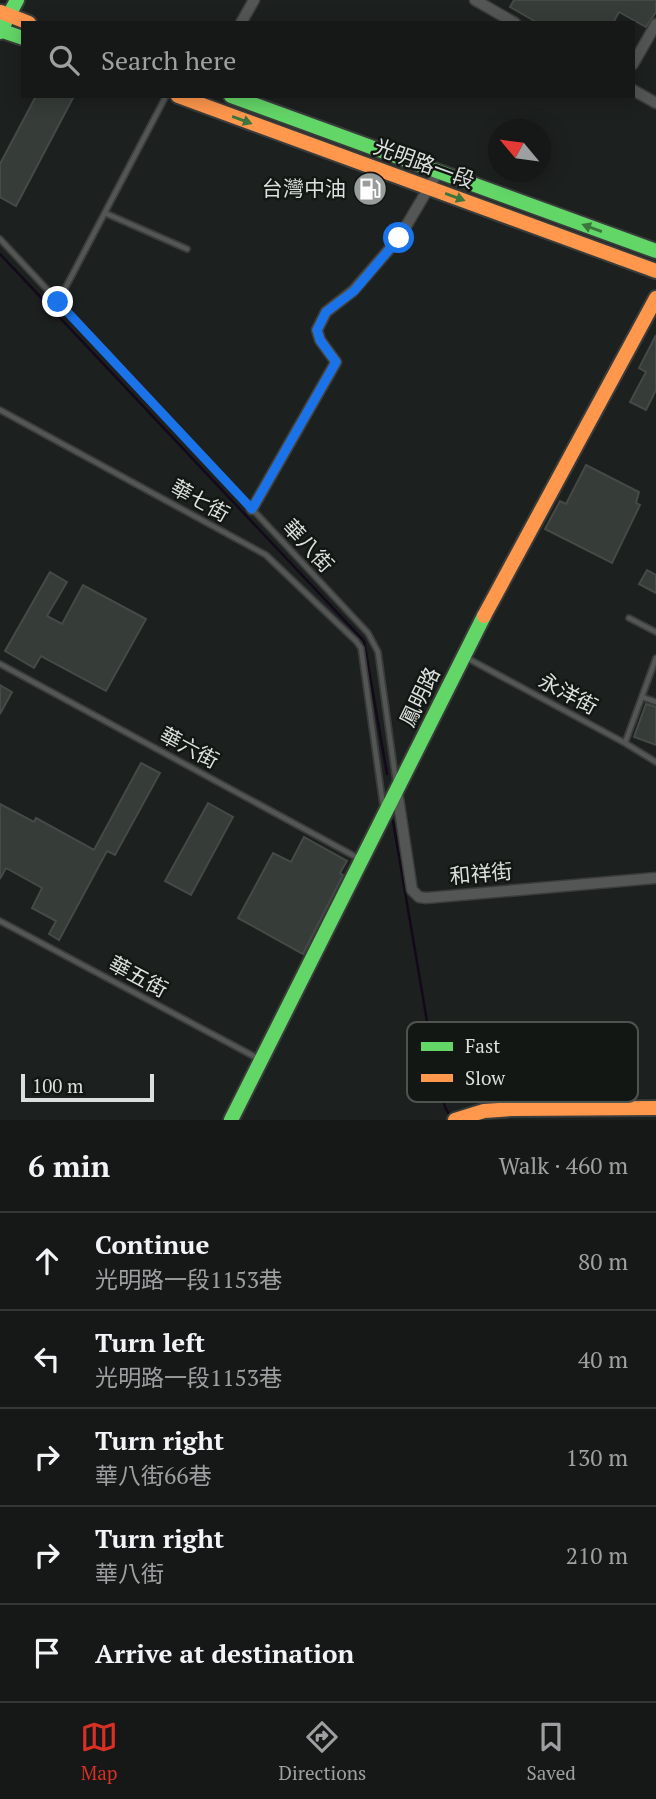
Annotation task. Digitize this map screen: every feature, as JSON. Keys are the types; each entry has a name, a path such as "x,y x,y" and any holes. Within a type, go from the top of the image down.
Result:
{"street":[{"path":"17,0 4,14 0,31 21,37"},
{"path":"242,21 254,0"},
{"path":"475,0 512,21"},
{"path":"4,14 23,21"},
{"path":"635,60 656,23"},
{"path":"635,91 656,103"},
{"name":"光明路一段","path":"183,98 656,271"},
{"name":"光明路一段","path":"236,98 656,251"},
{"path":"337,154 342,137"},
{"path":"252,509 336,362 320,340 317,330 326,312 354,291 399,238 438,172"},
{"name":"鳳明路","path":"231,1120 463,656 650,319 656,298"},
{"name":"和祥街","path":"397,791 412,890 419,897 656,878"},
{"path":"459,1118 484,1111 512,1109 656,1108"}],"lane":[{"path":"58,302 165,98"},
{"path":"105,213 187,249"},
{"name":"華八街","path":"0,239 374,641 378,652 397,791"},
{"name":"華七街","path":"0,410 267,555 356,641 361,648 384,816"},
{"path":"629,618 656,632"},
{"name":"永洋街","path":"463,656 656,762"},
{"path":"625,743 656,658"},
{"name":"華六街","path":"0,663 362,860"},
{"path":"642,696 656,702"},
{"name":"華五街","path":"0,921 261,1060"}],"building":[{"path":"514,0 656,0 656,12 646,27 619,12 614,21 534,21 510,7"},
{"path":"35,98 73,98 16,206 0,197 0,164"},
{"path":"656,335 656,390 646,410 630,402 646,372 639,368"},
{"path":"586,465 639,492 636,503 640,505 612,563 545,529 560,501 566,504"},
{"path":"647,570 656,575 656,593 639,584"},
{"path":"50,572 67,582 47,616 62,624 83,585 146,619 106,691 41,656 34,668 5,651"},
{"path":"0,685 12,692 0,714"},
{"path":"646,704 656,707 656,745 634,737"},
{"path":"141,763 160,773 115,855 107,851 59,940 49,934 56,921 32,908 42,888 6,868 0,879 0,804 34,822 36,818 94,850"},
{"path":"208,803 233,817 191,895 165,881"},
{"path":"304,837 347,861 340,873 343,875 303,954 238,918 273,853 291,862"}],"waterway":[{"path":"0,254 364,641 387,774"},
{"path":"393,821 427,1022"},
{"path":"444,1102 450,1116"}],"traffic: fast":[{"path":"0,32 17,0"},
{"path":"0,30 21,37"},
{"path":"236,98 656,251"},
{"path":"231,1120 484,616"}],"traffic: slow":[{"path":"1,12 24,21"},
{"path":"183,98 656,271"},
{"path":"484,616 656,298"},
{"path":"455,1120 484,1111 512,1109 656,1108"}],"place":[{"name":"台灣中油","path":"370,189"}],"route":[{"path":"58,302 252,509 336,362 320,340 317,330 326,312 354,291 399,238"}]}
